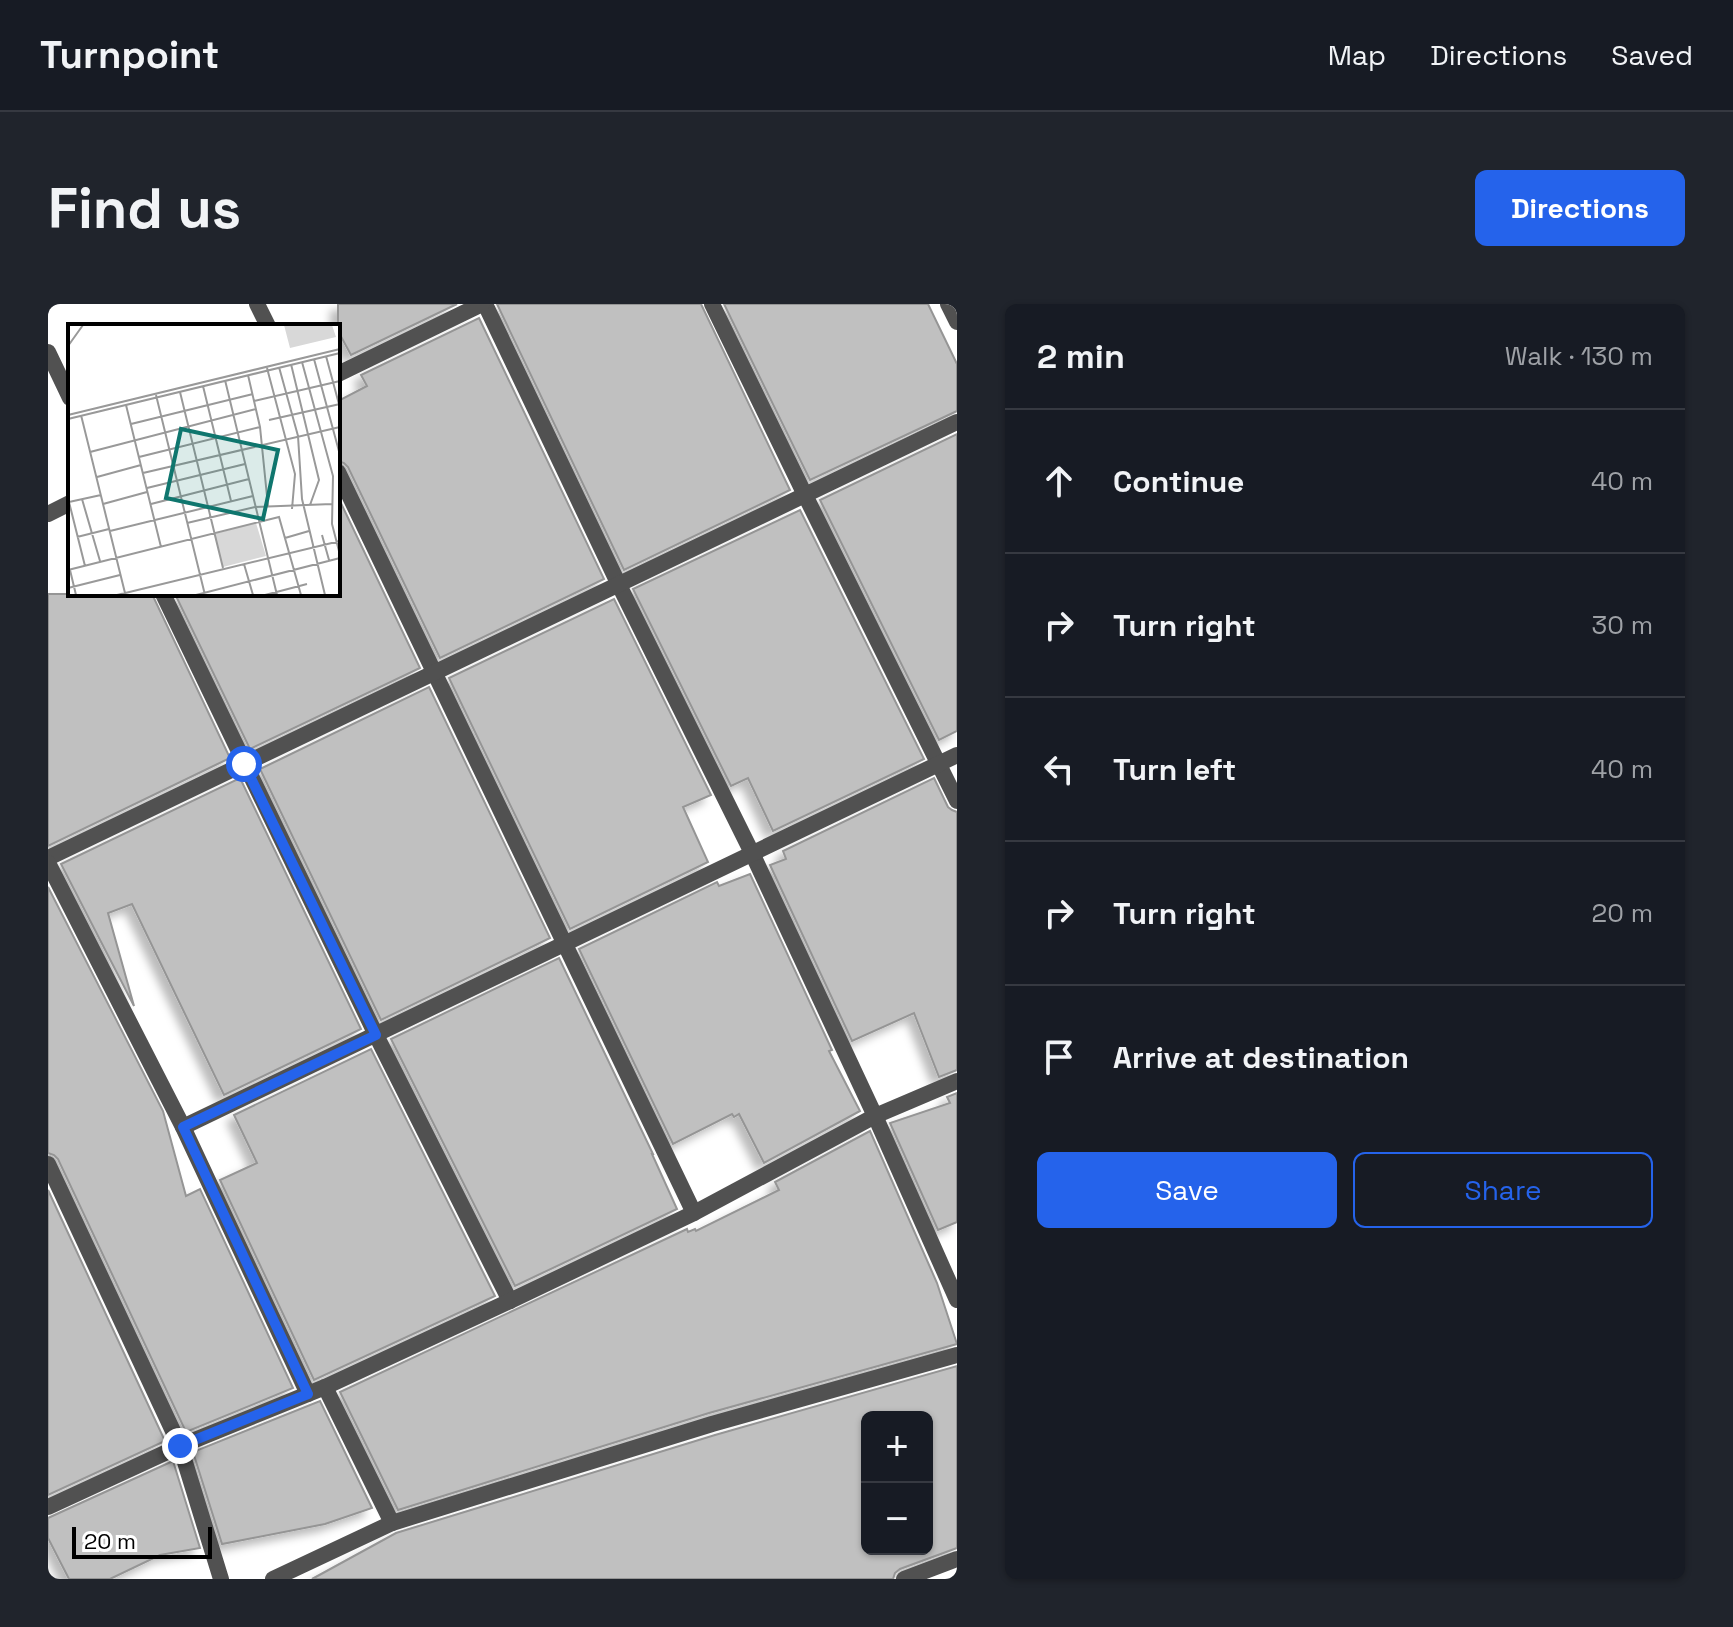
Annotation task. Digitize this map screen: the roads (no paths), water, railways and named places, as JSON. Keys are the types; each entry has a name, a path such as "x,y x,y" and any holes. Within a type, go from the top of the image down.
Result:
{"street":[{"path":"257,304 267,324"},
{"path":"340,373 484,304 752,853 957,1300"},
{"path":"712,304 957,801"},
{"path":"948,304 957,322"},
{"path":"48,352 68,394"},
{"path":"308,1394 183,1127 48,861 957,422"},
{"path":"340,476 694,1213"},
{"path":"48,514 68,504"},
{"path":"164,596 376,1035 510,1301"},
{"path":"183,1127 957,755"},
{"path":"48,1507 180,1446 325,1387 510,1301 694,1213 875,1116 957,1081"},
{"path":"48,1164 180,1446 221,1579"},
{"path":"273,1579 392,1523 712,1424 957,1355"},
{"path":"325,1387 392,1523"},
{"path":"904,1579 957,1559"}]}
